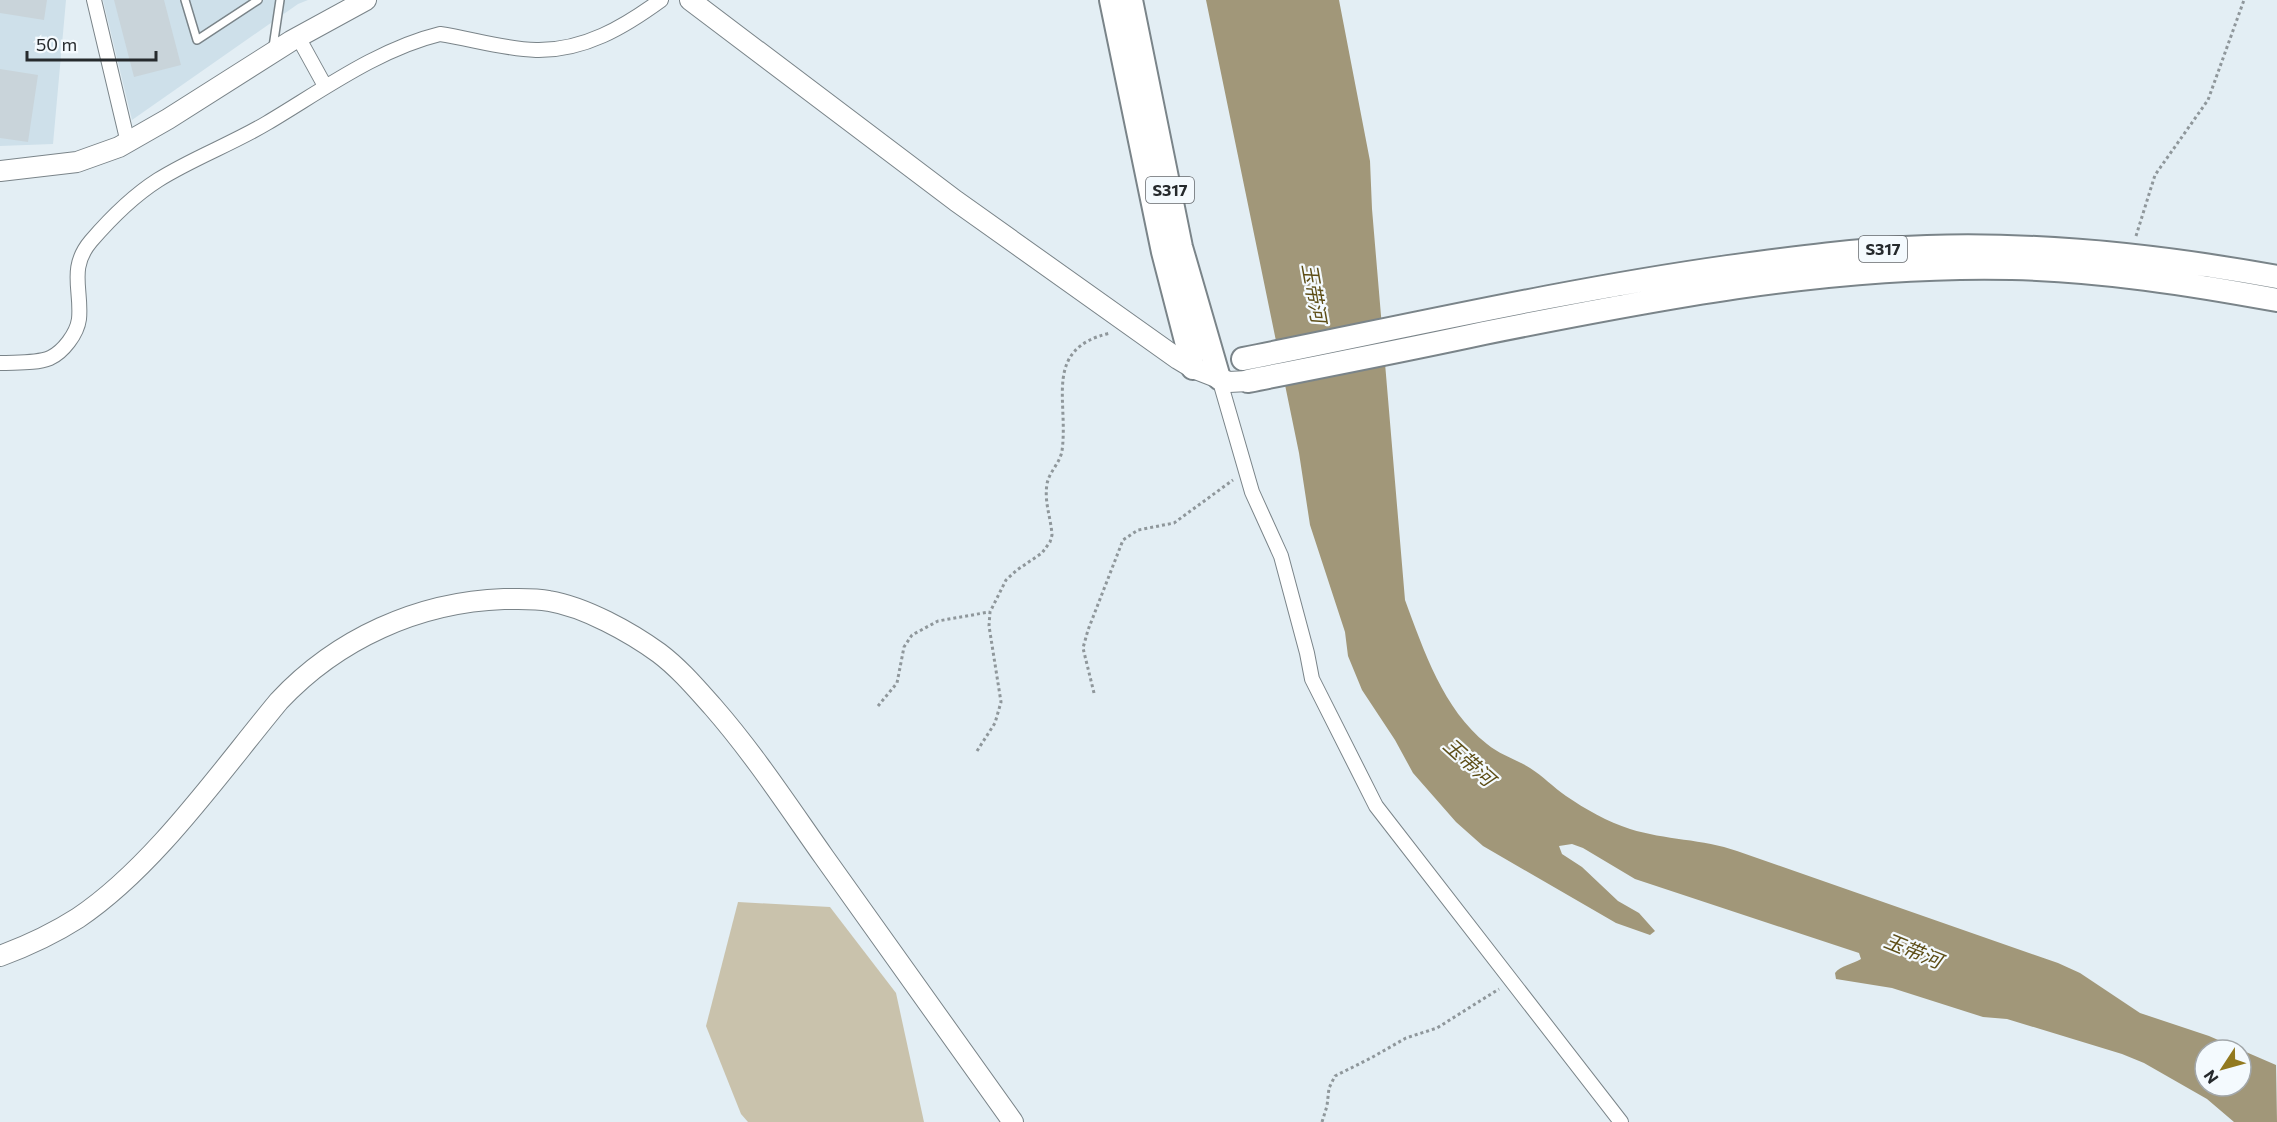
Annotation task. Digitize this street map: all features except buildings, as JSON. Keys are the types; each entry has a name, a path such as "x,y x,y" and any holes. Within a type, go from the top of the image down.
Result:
{"main road":[{"name":"S317","path":"1111,0 1163,252 1209,370"},
{"name":"S317","path":"1131,0 1181,247 1209,370"},
{"name":"S317","path":"1246,370 1496,320 1662,277 1843,252 1927,247 2012,246 2129,254 2277,277"},
{"name":"S317","path":"1496,320 1820,276 1928,269 2012,268 2086,272 2143,278 2277,300"}],"street":[{"path":"94,0 128,143"},
{"path":"0,171 77,162 128,143 168,120 272,52 366,0"},
{"path":"0,363 39,361 51,358 68,343 79,319 76,276 82,254 89,243 133,198 158,180 266,124 325,86 393,52 427,37 440,34 536,50 573,46 613,32 661,0"},
{"path":"690,0 956,201 1131,327 1229,382 1246,370"},
{"path":"298,37 325,86"},
{"path":"1209,370 1252,492 1281,556 1307,652 1312,680 1376,806 1621,1122"},
{"path":"0,956 61,929 102,900 126,879 179,822 290,689 347,646 389,624 427,610 459,603 517,599 550,601 598,618 642,641 661,654 697,689 764,771 1013,1122"}],"lane":[{"path":"185,0 196,40 258,0"},
{"path":"272,52 280,0"}],"path":[{"path":"2129,254 2156,176 2208,100 2244,0"},
{"path":"977,752 995,723 1000,702 989,626 990,612 1011,574 1042,553 1050,542 1052,527 1046,492 1049,477 1062,452 1062,393 1066,364 1073,350 1079,345 1098,335 1131,327"},
{"path":"1094,693 1083,648 1123,540 1137,530 1174,523 1245,471"},
{"path":"878,706 890,695 897,682 904,647 912,635 938,621 990,612"},
{"path":"1322,1122 1329,1088 1335,1076 1406,1038 1437,1028 1512,981"}],"shaded area":[{"path":"0,0 66,0 53,144 0,146"},
{"path":"103,0 308,0 298,4 132,120"},
{"path":"738,902 830,907 896,993 924,1122 748,1122 741,1114 706,1026"}],"water":[{"name":"玉带河","path":"1206,0 1339,0 1370,161 1372,209 1405,600 1437,678 1458,714 1472,730 1492,748 1530,768 1573,801 1613,823 1643,833 1711,844 1737,851 2058,963 2080,973 2140,1013 2214,1038 2193,1038 2193,1091 2144,1063 2122,1054 2007,1019 1983,1017 1892,988 1836,979 1837,971 1861,959 1859,953 1635,879 1583,848 1572,844 1559,846 1562,854 1582,867 1618,901 1639,913 1655,931 1650,935 1616,923 1483,846 1456,822 1413,773 1395,740 1362,690 1348,656 1345,632 1310,525 1299,453"},
{"path":"2253,1055 2276,1065 2277,1122 2234,1122 2205,1098 2253,1098"}]}
